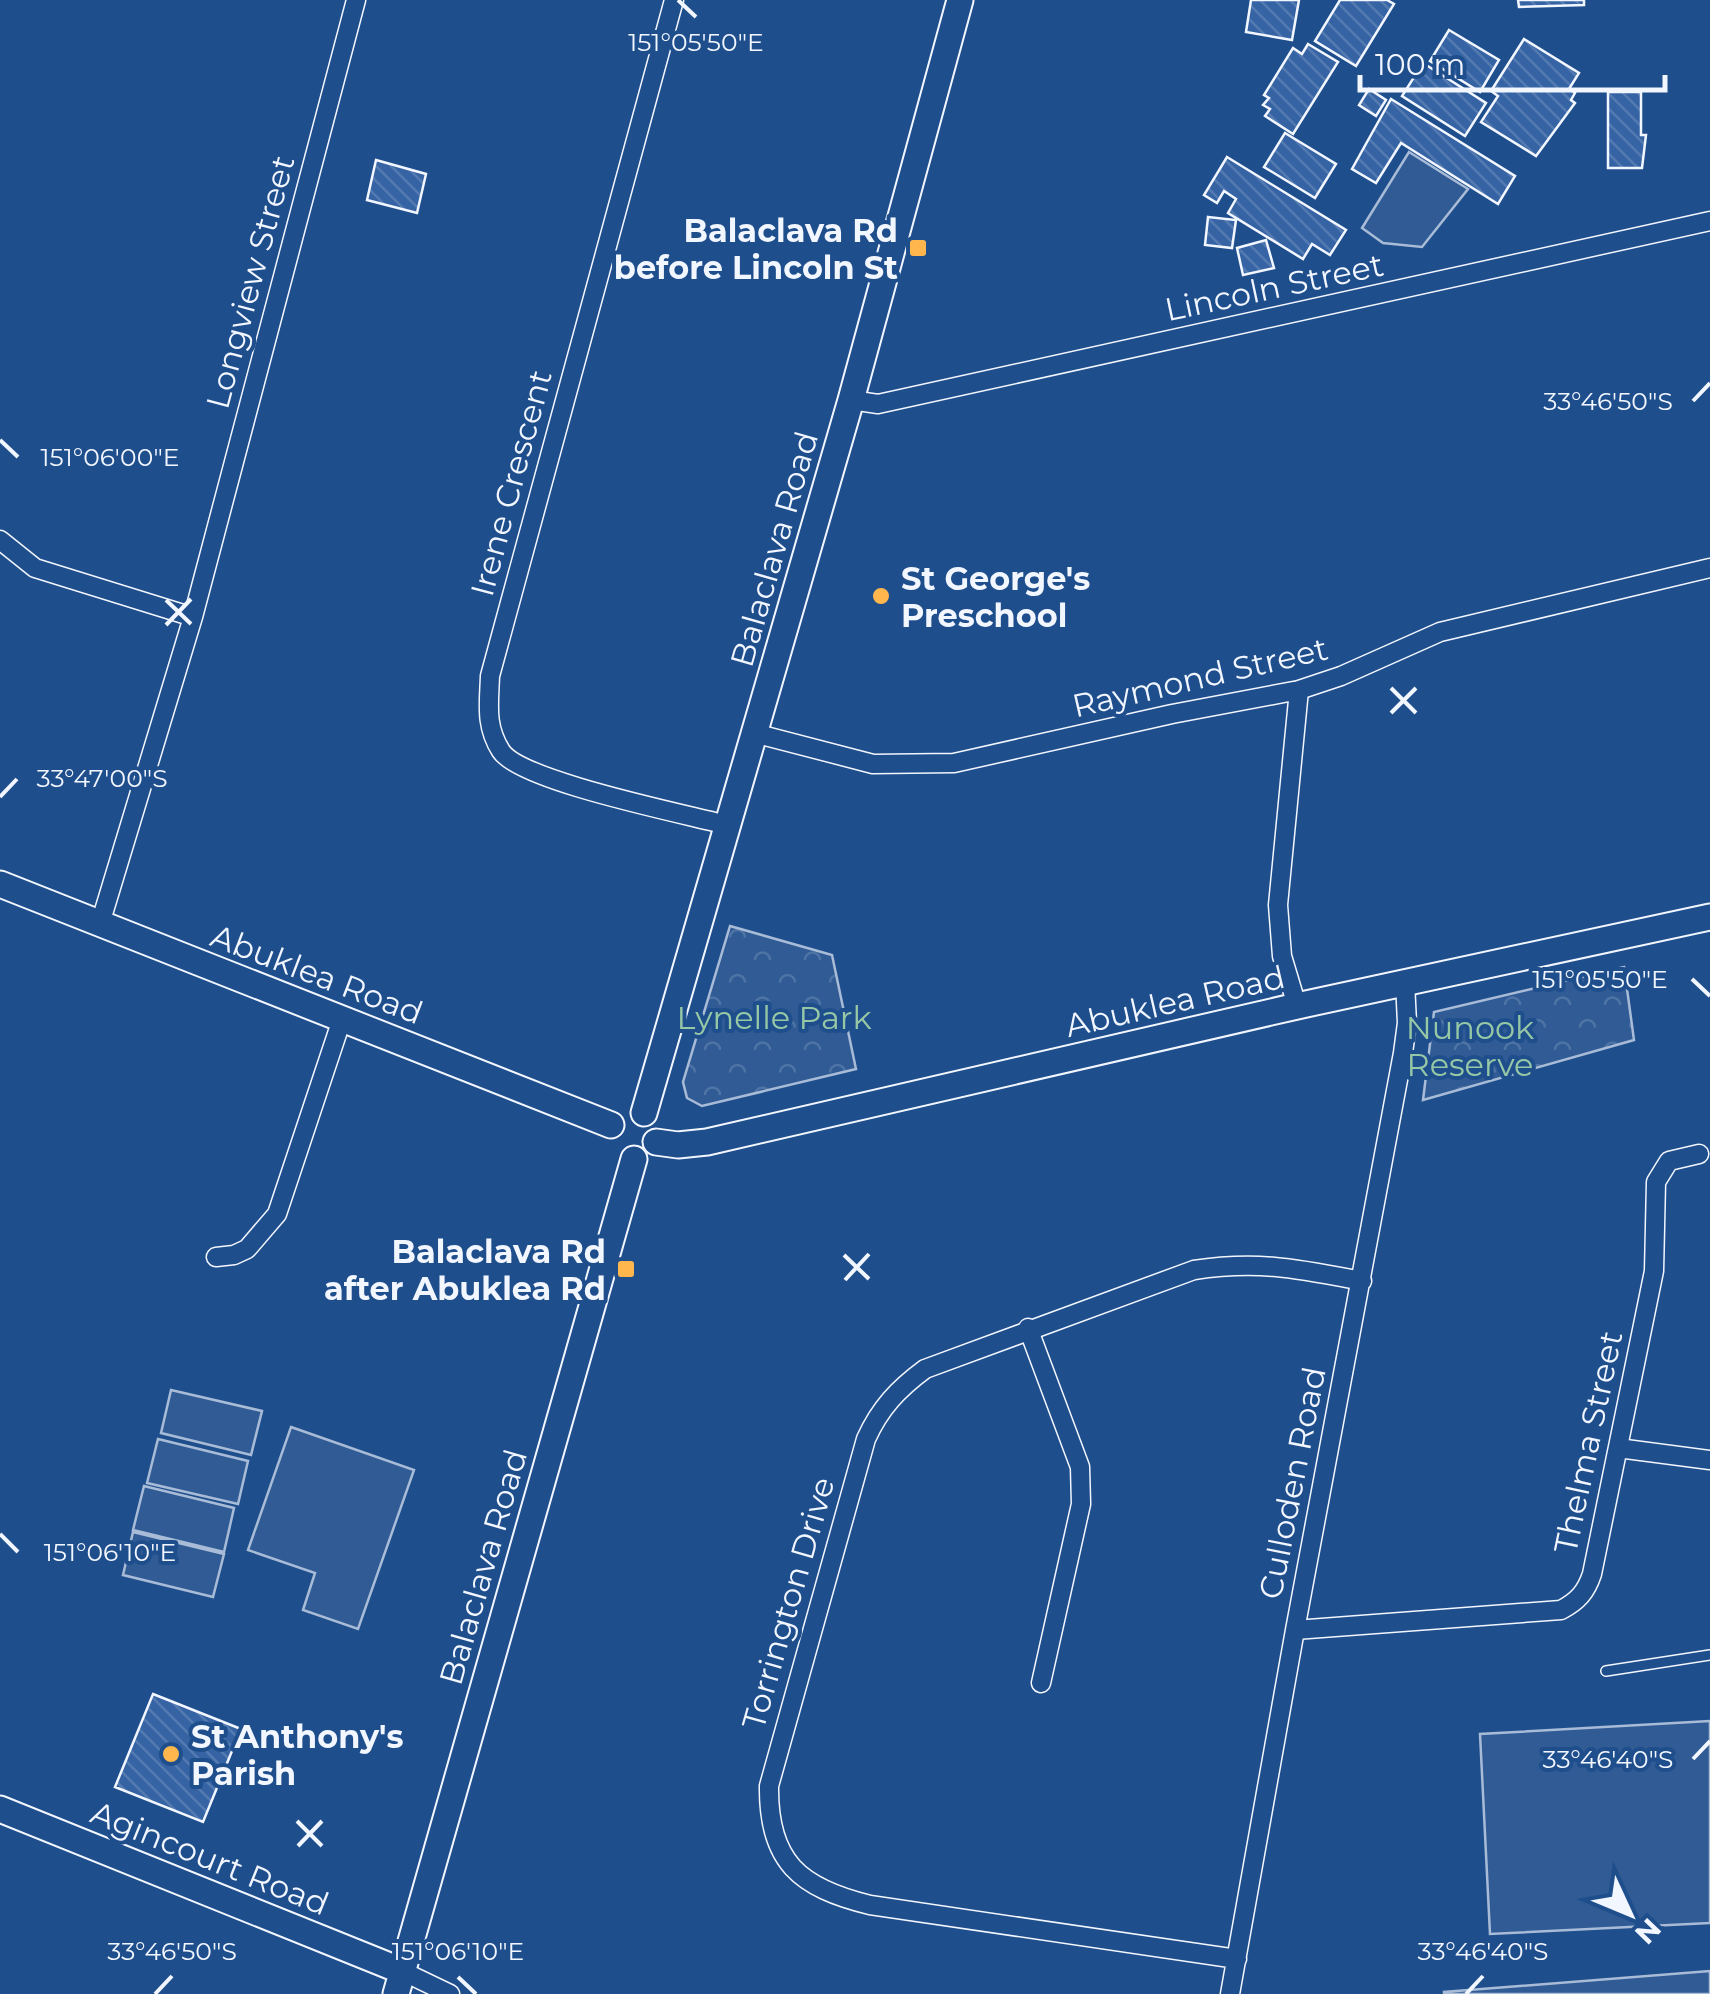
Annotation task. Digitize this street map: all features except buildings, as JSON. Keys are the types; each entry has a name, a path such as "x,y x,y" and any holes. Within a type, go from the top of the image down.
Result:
{"street":[{"name":"Longview Street","path":"100,924 193,617 356,0"},
{"name":"Irene Crescent","path":"674,0 490,676 488,723 503,755 541,776 726,825"},
{"name":"Balaclava Road","path":"644,1114 851,400 960,0"},
{"name":"Lincoln Street","path":"851,400 878,404 1710,221"},
{"path":"0,540 35,568 193,617"},
{"name":"Raymond Street","path":"754,732 873,764 924,766 999,755 1172,714 1298,690 1341,676 1440,632 1710,568"},
{"path":"1298,690 1278,905 1282,956 1298,1006"},
{"name":"Abuklea Road","path":"0,884 611,1125"},
{"name":"Abuklea Road","path":"656,1142 678,1146 707,1142 1298,1006 1710,917"},
{"name":"Culloden Road","path":"1230,1994 1403,1052 1406,982"},
{"path":"216,1257 247,1249 277,1214 342,1019"},
{"path":"622,1114 644,1114 656,1127 656,1142 650,1152 634,1159 618,1154 609,1133 611,1125 622,1114"},
{"name":"Thelma Street","path":"1295,1630 1561,1610 1576,1602 1592,1574 1654,1271 1656,1182 1669,1161 1699,1154"},
{"name":"Balaclava Road","path":"398,1982 634,1159"},
{"name":"Torrington Drive","path":"1237,1959 840,1898 821,1891 800,1876 780,1848 768,1821 769,1786 866,1439 878,1413 898,1389 924,1368 1194,1270 1238,1263 1362,1281"},
{"path":"1028,1328 1080,1466 1080,1504 1041,1682"},
{"path":"1618,1448 1710,1460"},
{"name":"Agincourt Road","path":"0,1808 398,1982 450,1994"}],"lane":[{"path":"1606,1671 1710,1655"}],"shaded area":[{"path":"1409,152 1468,189 1422,247 1383,243 1362,228"},
{"path":"171,1390 262,1411 251,1455 161,1433"},
{"path":"291,1427 414,1470 358,1629 303,1610 315,1573 248,1550"},
{"path":"158,1439 248,1461 238,1504 147,1483"},
{"path":"144,1486 234,1508 224,1552 133,1530"},
{"path":"133,1532 224,1554 213,1597 123,1575"},
{"path":"1710,1721 1710,1923 1490,1934 1480,1734"},
{"path":"1710,1971 1710,1994 1444,1994 1444,1992"}],"green space":[{"name":"Lynelle Park","path":"730,926 832,955 856,1069 702,1106 687,1098 683,1082"},
{"name":"Nunook Reserve","path":"1624,967 1634,1040 1423,1100 1434,1012"}],"place":[{"name":"Balaclava Rd before Lincoln St","path":"918,248"},
{"name":"St George's Preschool","path":"881,596"},
{"name":"Balaclava Rd after Abuklea Rd","path":"626,1269"},
{"name":"St Anthony's Parish","path":"171,1754"}]}
